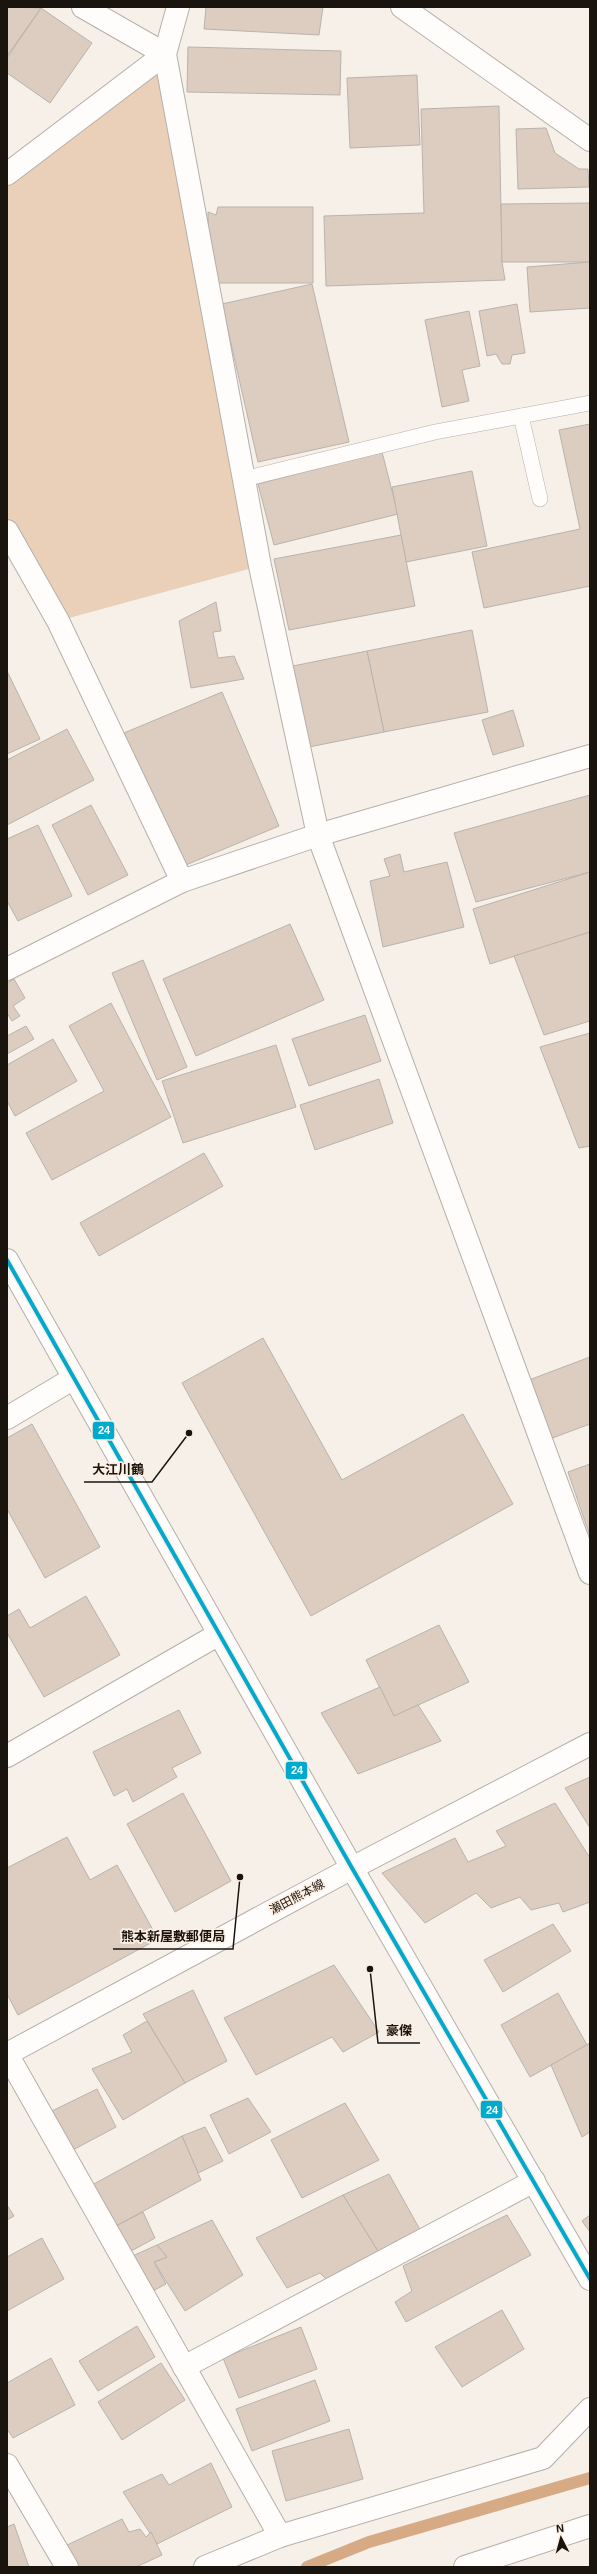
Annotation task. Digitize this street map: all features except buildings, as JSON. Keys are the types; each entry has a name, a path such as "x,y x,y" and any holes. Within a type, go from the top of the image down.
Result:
{"street":[{"path":"83,7 165,54"},
{"path":"178,7 165,54 260,566 318,835 590,1572"},
{"path":"402,7 590,140"},
{"path":"7,174 165,54"},
{"path":"7,531 58,621 182,881"},
{"path":"7,969 182,881 318,835 590,756"},
{"path":"7,1260 352,1868 590,2279"},
{"path":"7,1418 74,1378"},
{"path":"7,1756 219,1634"},
{"name":"瀬田熊本線","path":"7,2054 352,1868 590,1744"},
{"path":"7,2054 280,2536"},
{"path":"184,2367 534,2181"},
{"path":"205,2567 280,2536 543,2458 590,2409"},
{"path":"7,2465 67,2567"},
{"path":"464,2567 590,2526"}],"lane":[{"path":"244,479 435,432 590,403"},
{"path":"521,416 540,499"}],"shaded area":[{"path":"165,54 260,566 58,621 7,531 7,174"}],"waterway":[{"path":"307,2567 369,2542 590,2478"}],"transit line":[{"name":"24","path":"7,1260 352,1868 590,2279"}],"place":[{"name":"大江川鶴","path":"189,1433"},
{"name":"熊本新屋敷郵便局","path":"240,1877"},
{"name":"豪傑","path":"370,1969"}]}
